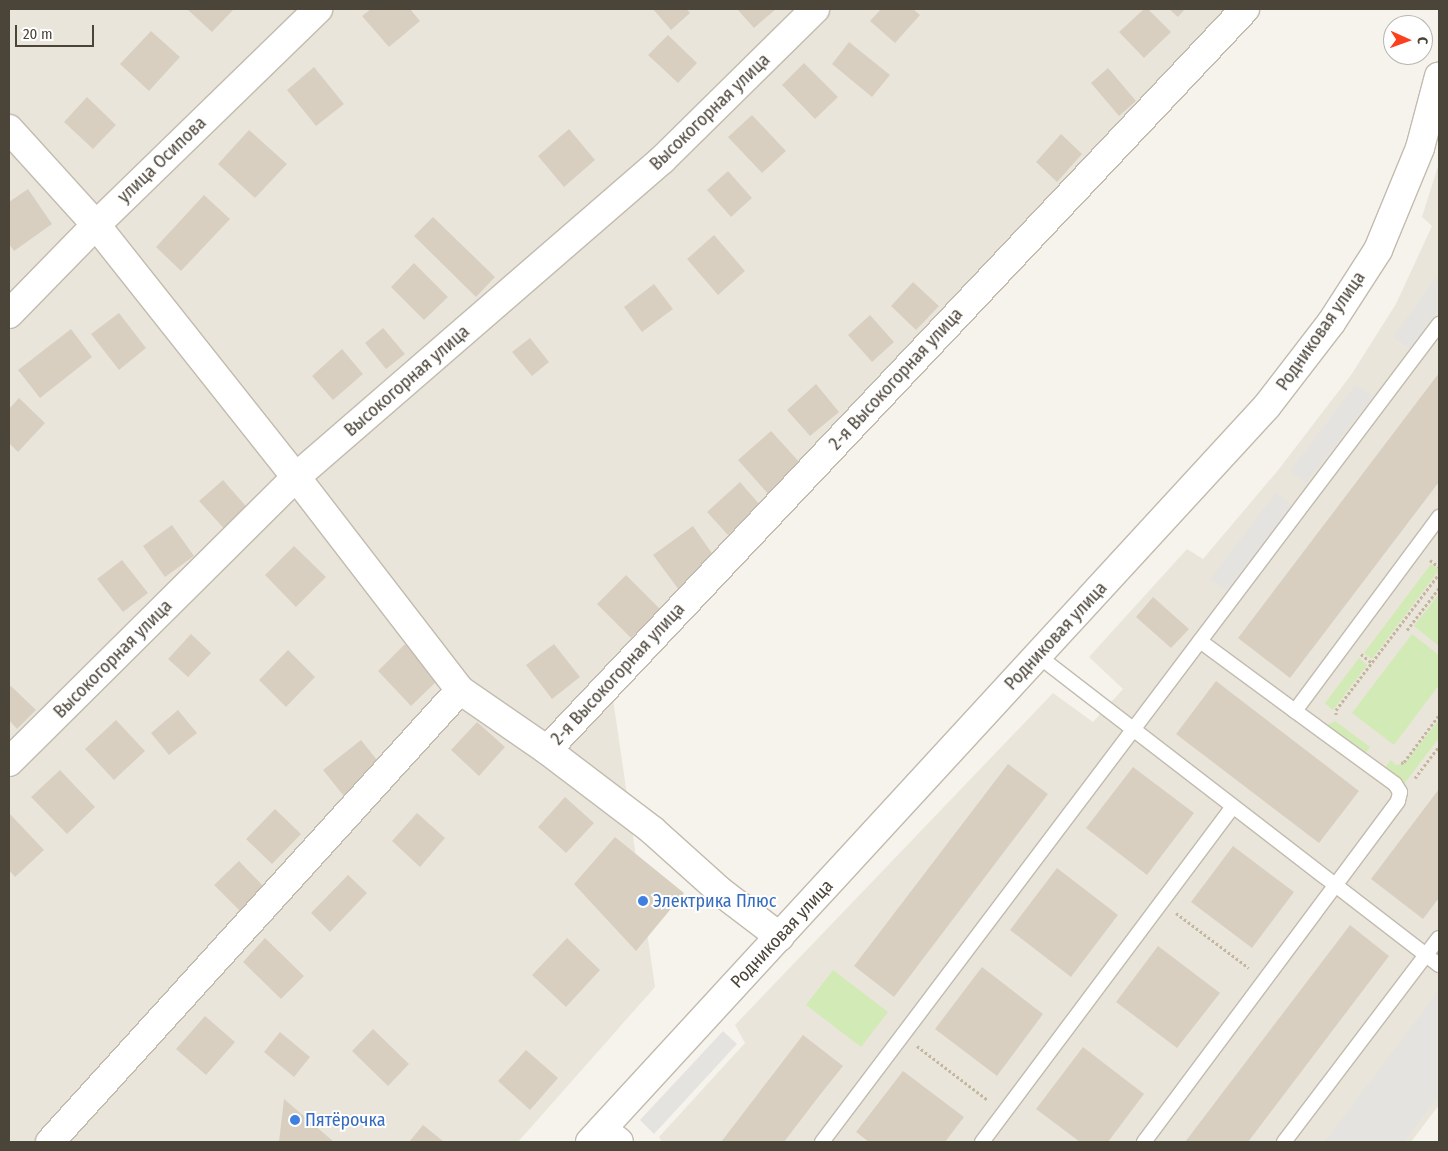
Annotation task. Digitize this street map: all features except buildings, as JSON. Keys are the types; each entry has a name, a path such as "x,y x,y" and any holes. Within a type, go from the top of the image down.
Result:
{"street":[{"name":"улица Осипова","path":"9,314 96,225 318,9"},
{"name":"Высокогорная улица","path":"9,762 296,477 662,160 814,9"},
{"name":"2-я Высокогорная улица","path":"547,750 1245,9"},
{"name":"Родниковая улица","path":"604,1138 780,937 1267,406 1331,323 1378,250 1420,148 1439,76"},
{"path":"9,129 96,225 296,477 460,690 547,750 652,830 721,892 780,937"},
{"path":"50,1142 460,690"}],"lane":[{"path":"822,1142 1439,324"},
{"path":"1295,711 1439,517"},
{"path":"1144,1142 1398,801 1400,792 1395,784 1200,641"},
{"path":"1037,656 1439,965"},
{"path":"982,1142 1233,806"},
{"path":"1284,1142 1439,938"}],"path":[{"path":"1430,560 1439,567"},
{"path":"1337,718 1336,710 1439,574"},
{"path":"1407,630 1439,588"},
{"path":"1360,654 1372,663"},
{"path":"1396,762 1404,762 1439,715"},
{"path":"1400,792 1411,784 1439,746"},
{"path":"1162,902 1264,980"},
{"path":"903,1035 1004,1112"}],"shaded area":[{"path":"9,9 1232,9 612,692 655,987 518,1142 9,1142"},
{"path":"1439,163 1439,1105 1411,1142 662,1142 659,1137 745,1043 735,1025 1053,693 1093,722 1123,689 1089,657 1187,549 1203,559 1279,469 1351,375 1396,304 1432,226 1422,217"},
{"path":"1439,273 1439,308 1410,349 1393,337"},
{"path":"1356,384 1373,396 1306,483 1290,471"},
{"path":"1276,492 1292,505 1226,591 1210,579"},
{"path":"1439,990 1439,1095 1404,1142 1324,1142"},
{"path":"723,1031 737,1044 654,1134 640,1120"}],"green space":[{"path":"1431,564 1439,570 1372,659 1364,653"},
{"path":"1439,594 1439,646 1414,626"},
{"path":"1412,634 1439,655 1439,685 1394,745 1352,713"},
{"path":"1359,658 1367,665 1333,710 1325,703"},
{"path":"1439,720 1439,738 1404,784 1384,769 1391,760 1396,765 1405,763"},
{"path":"1335,721 1370,747 1365,754 1325,726"},
{"path":"833,970 888,1012 861,1047 806,1005"}],"place":[{"name":"Электрика Плюс","path":"643,901"},
{"name":"Пятёрочка","path":"295,1120"}]}
